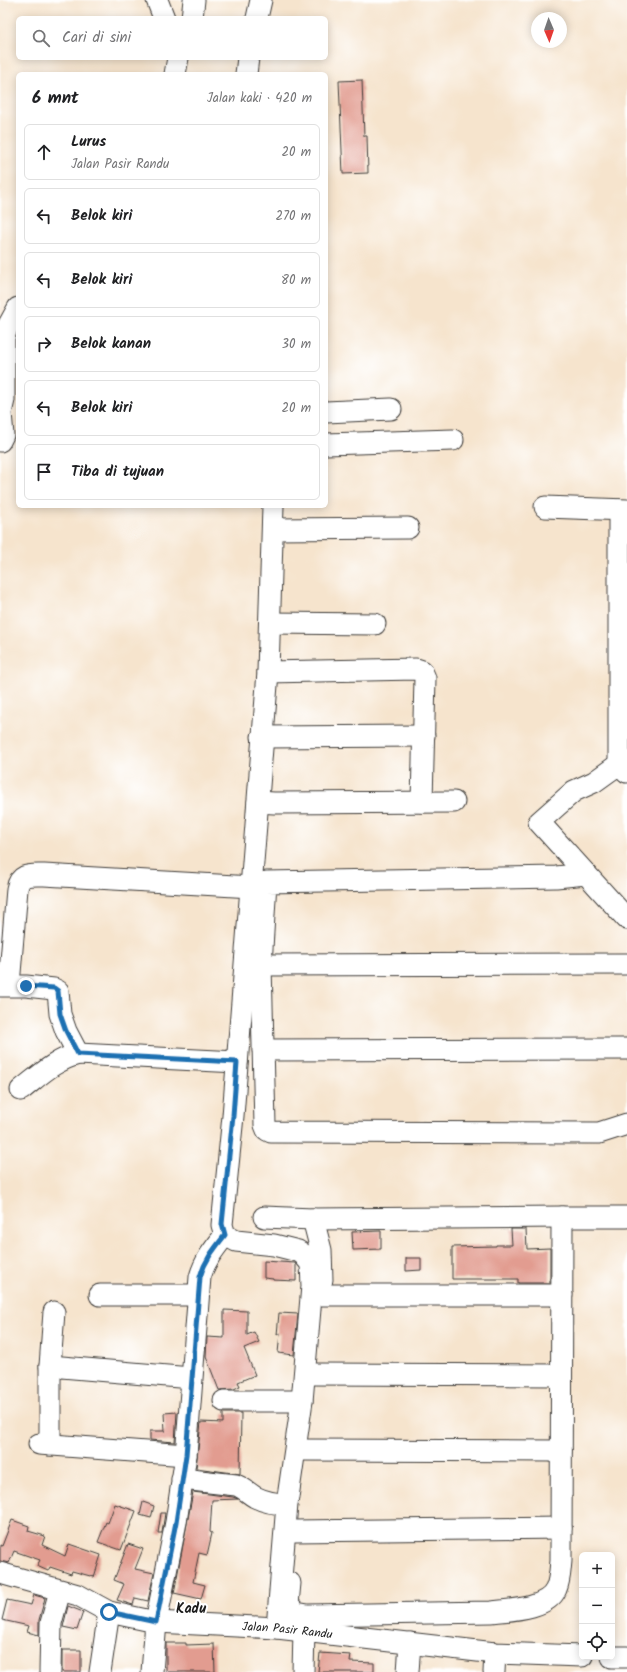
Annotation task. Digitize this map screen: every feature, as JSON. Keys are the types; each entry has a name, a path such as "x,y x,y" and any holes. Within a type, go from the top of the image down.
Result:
{"street":[{"path":"157,0 163,16"},
{"path":"192,16 194,0"},
{"path":"257,16 261,0"},
{"path":"175,72 178,60"},
{"path":"246,72 248,60"},
{"path":"0,441 3,435 1,413 11,400 4,328 16,311"},
{"path":"328,412 391,409"},
{"path":"328,444 453,440"},
{"path":"545,507 623,510 623,768 574,791 539,822 627,919"},
{"path":"273,508 268,672 233,1116 222,1224 225,1235 236,1241 274,1245 298,1251 303,1254 311,1264 312,1286 302,1401 287,1504 277,1628"},
{"path":"273,529 408,528"},
{"path":"270,623 375,624"},
{"path":"268,672 416,669 422,671 425,678 422,802"},
{"path":"262,737 424,736"},
{"path":"258,802 454,802"},
{"path":"586,874 556,877 266,882 261,965 264,1125 267,1130 271,1132 599,1133 627,1124"},
{"path":"78,1054 66,1031 60,1014 58,991 54,988 5,985 19,882 22,877 28,875 44,875 252,887"},
{"path":"261,965 627,964"},
{"path":"263,1050 627,1049"},
{"path":"21,1090 54,1064 66,1057 78,1054 237,1062"},
{"path":"264,1217 313,1220 627,1217"},
{"path":"313,1220 321,1250 322,1295 294,1531 288,1604 296,1613 308,1616 491,1612 520,1609 537,1605 550,1598 556,1590 560,1574 561,1528 562,1217"},
{"path":"152,1672 156,1622 186,1455 200,1277 204,1264 210,1253 225,1235"},
{"path":"100,1295 198,1295"},
{"path":"322,1295 562,1295"},
{"path":"54,1312 45,1445 186,1455"},
{"path":"50,1366 191,1378"},
{"path":"312,1374 561,1375"},
{"path":"224,1401 302,1401"},
{"path":"303,1450 561,1451"},
{"path":"182,1479 236,1485 244,1488 262,1500 274,1504 287,1504"},
{"path":"294,1531 561,1528"},
{"name":"Jalan Pasir Randu","path":"0,1573 78,1595 109,1612 156,1622 277,1628 410,1643 495,1662 579,1656"},
{"path":"50,1672 51,1623 60,1590"},
{"path":"100,1672 109,1612"},
{"path":"303,1672 304,1631"},
{"path":"408,1672 410,1643"},
{"path":"615,1657 627,1657"}],"building":[{"path":"362,80 364,136 367,136 368,173 343,174 339,81"},
{"path":"511,1229 526,1229 527,1249 550,1248 550,1283 518,1283 518,1279 452,1279 452,1247 512,1245"},
{"path":"381,1231 381,1249 353,1250 352,1232"},
{"path":"406,1258 421,1258 421,1270 406,1271"},
{"path":"264,1261 295,1263 296,1281 264,1278"},
{"path":"224,1310 247,1311 247,1335 254,1332 259,1342 244,1348 255,1375 238,1382 240,1386 234,1389 219,1390 206,1357 207,1337 224,1338"},
{"path":"279,1313 298,1314 294,1355 278,1353 280,1333 277,1335"},
{"path":"177,1412 175,1442 150,1440 150,1431 165,1431 164,1413"},
{"path":"223,1413 241,1413 240,1474 196,1468 201,1422 223,1423"},
{"path":"193,1492 233,1497 238,1499 212,1500 210,1532 212,1533 207,1555 199,1553 193,1582 205,1585 201,1599 174,1593"},
{"path":"143,1502 154,1506 151,1518 140,1515"},
{"path":"115,1504 136,1511 121,1550 98,1542 106,1522 108,1523"},
{"path":"161,1513 165,1513 162,1533 158,1533"},
{"path":"12,1520 29,1526 28,1531 45,1536 42,1545 65,1556 69,1544 101,1555 94,1577 72,1571 71,1574 50,1567 48,1571 37,1566 40,1560 14,1551 9,1563 0,1561 0,1545 2,1546"},
{"path":"128,1544 143,1549 135,1569 154,1573 148,1601 135,1598 133,1605 117,1600 124,1584 114,1580"},
{"path":"34,1595 45,1598 39,1620 39,1635 27,1632 29,1626 2,1620 7,1600 31,1605"},
{"path":"68,1606 83,1612 77,1630 63,1627"},
{"path":"166,1643 186,1643 186,1645 214,1644 215,1672 166,1672"},
{"path":"62,1650 81,1650 81,1672 62,1672"},
{"path":"320,1653 351,1655 350,1662 374,1663 374,1672 318,1672"}],"district":[{"name":"Kadu","path":"191,1608"}],"route":[{"path":"26,986 54,988 58,991 60,1014 66,1031 78,1054 237,1062 222,1224 225,1235 210,1253 204,1264 200,1277 186,1455 176,1522 156,1622 109,1612"}]}
